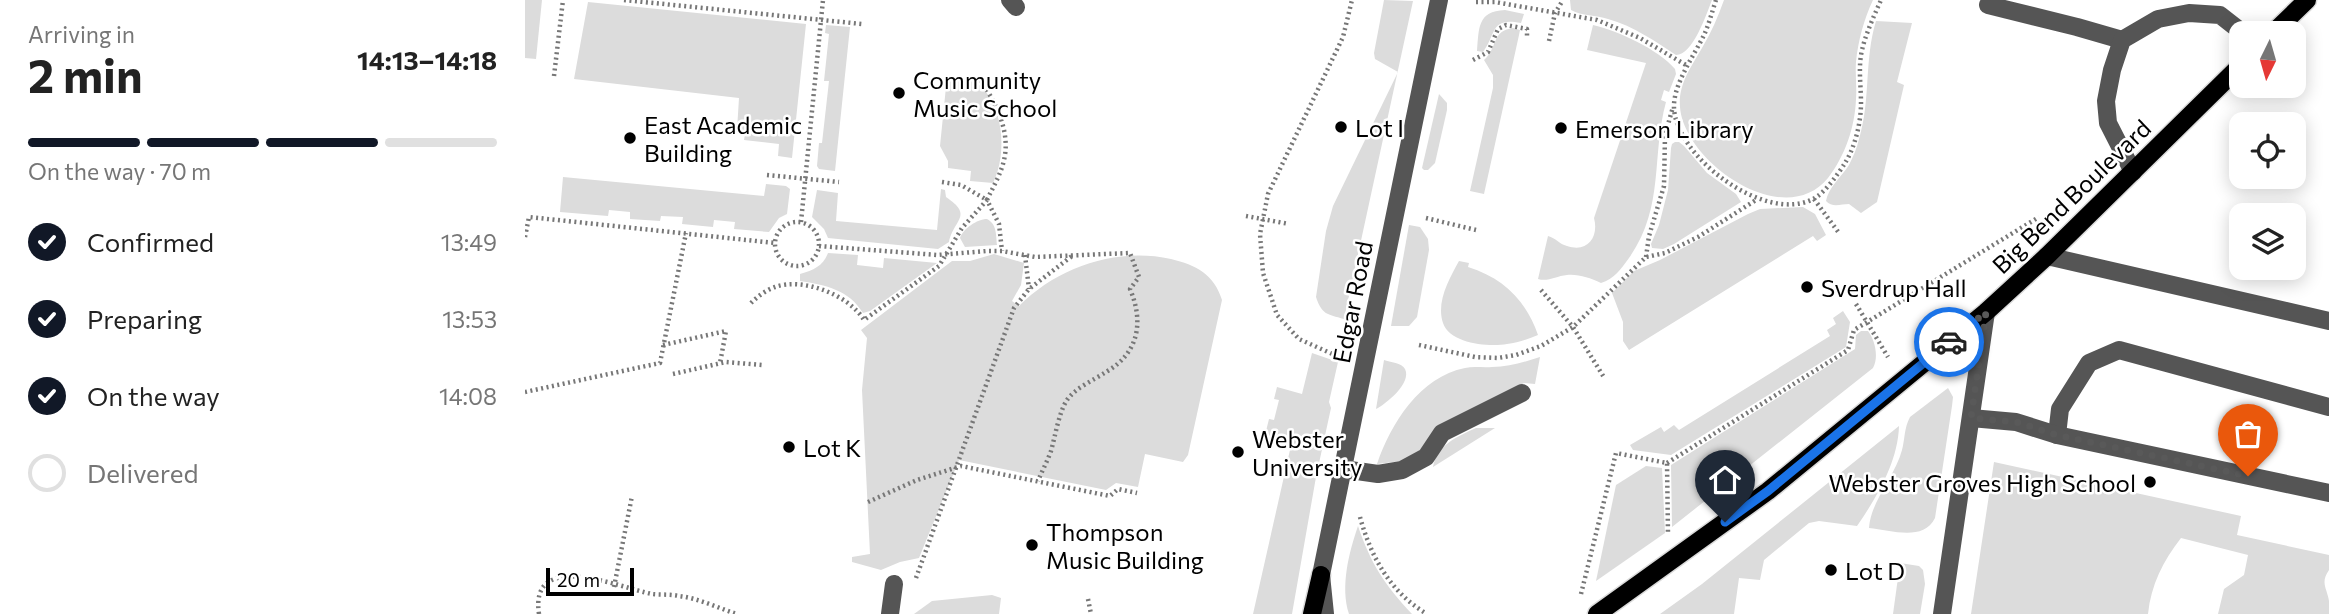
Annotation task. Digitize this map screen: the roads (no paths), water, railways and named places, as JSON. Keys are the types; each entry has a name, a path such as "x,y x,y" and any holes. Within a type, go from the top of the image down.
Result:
{"main road":[{"path":"2285,21 2307,0"},
{"name":"Big Bend Boulevard","path":"1597,614 1768,491 1986,312 2047,256 2229,77"},
{"path":"1312,614 1321,575"}],"street":[{"name":"Edgar Road","path":"1325,614 1321,575 1439,0"},
{"path":"1988,5 2122,40"},
{"path":"2133,172 2108,123 2106,101 2122,40 2158,19 2189,13 2220,15 2229,22"},
{"path":"2047,256 2329,321"},
{"path":"1942,614 1986,312"},
{"path":"2057,435 2060,409 2089,363 2119,351 2329,407"},
{"path":"1343,469 1378,474 1402,470 1426,457 1442,433 1522,393"},
{"path":"1971,418 2016,422 2057,435 2329,493"},
{"path":"890,614 894,584"}],"place":[{"name":"Community Music School","path":"899,93"},
{"name":"Lot I","path":"1341,127"},
{"name":"Emerson Library","path":"1561,128"},
{"name":"East Academic Building","path":"630,138"},
{"name":"Sverdrup Hall","path":"1807,287"},
{"name":"Lot K","path":"789,447"},
{"name":"Webster University","path":"1238,452"},
{"name":"Webster Groves High School","path":"2150,482"},
{"name":"Thompson Music Building","path":"1032,545"},
{"name":"Lot D","path":"1831,570"}]}
